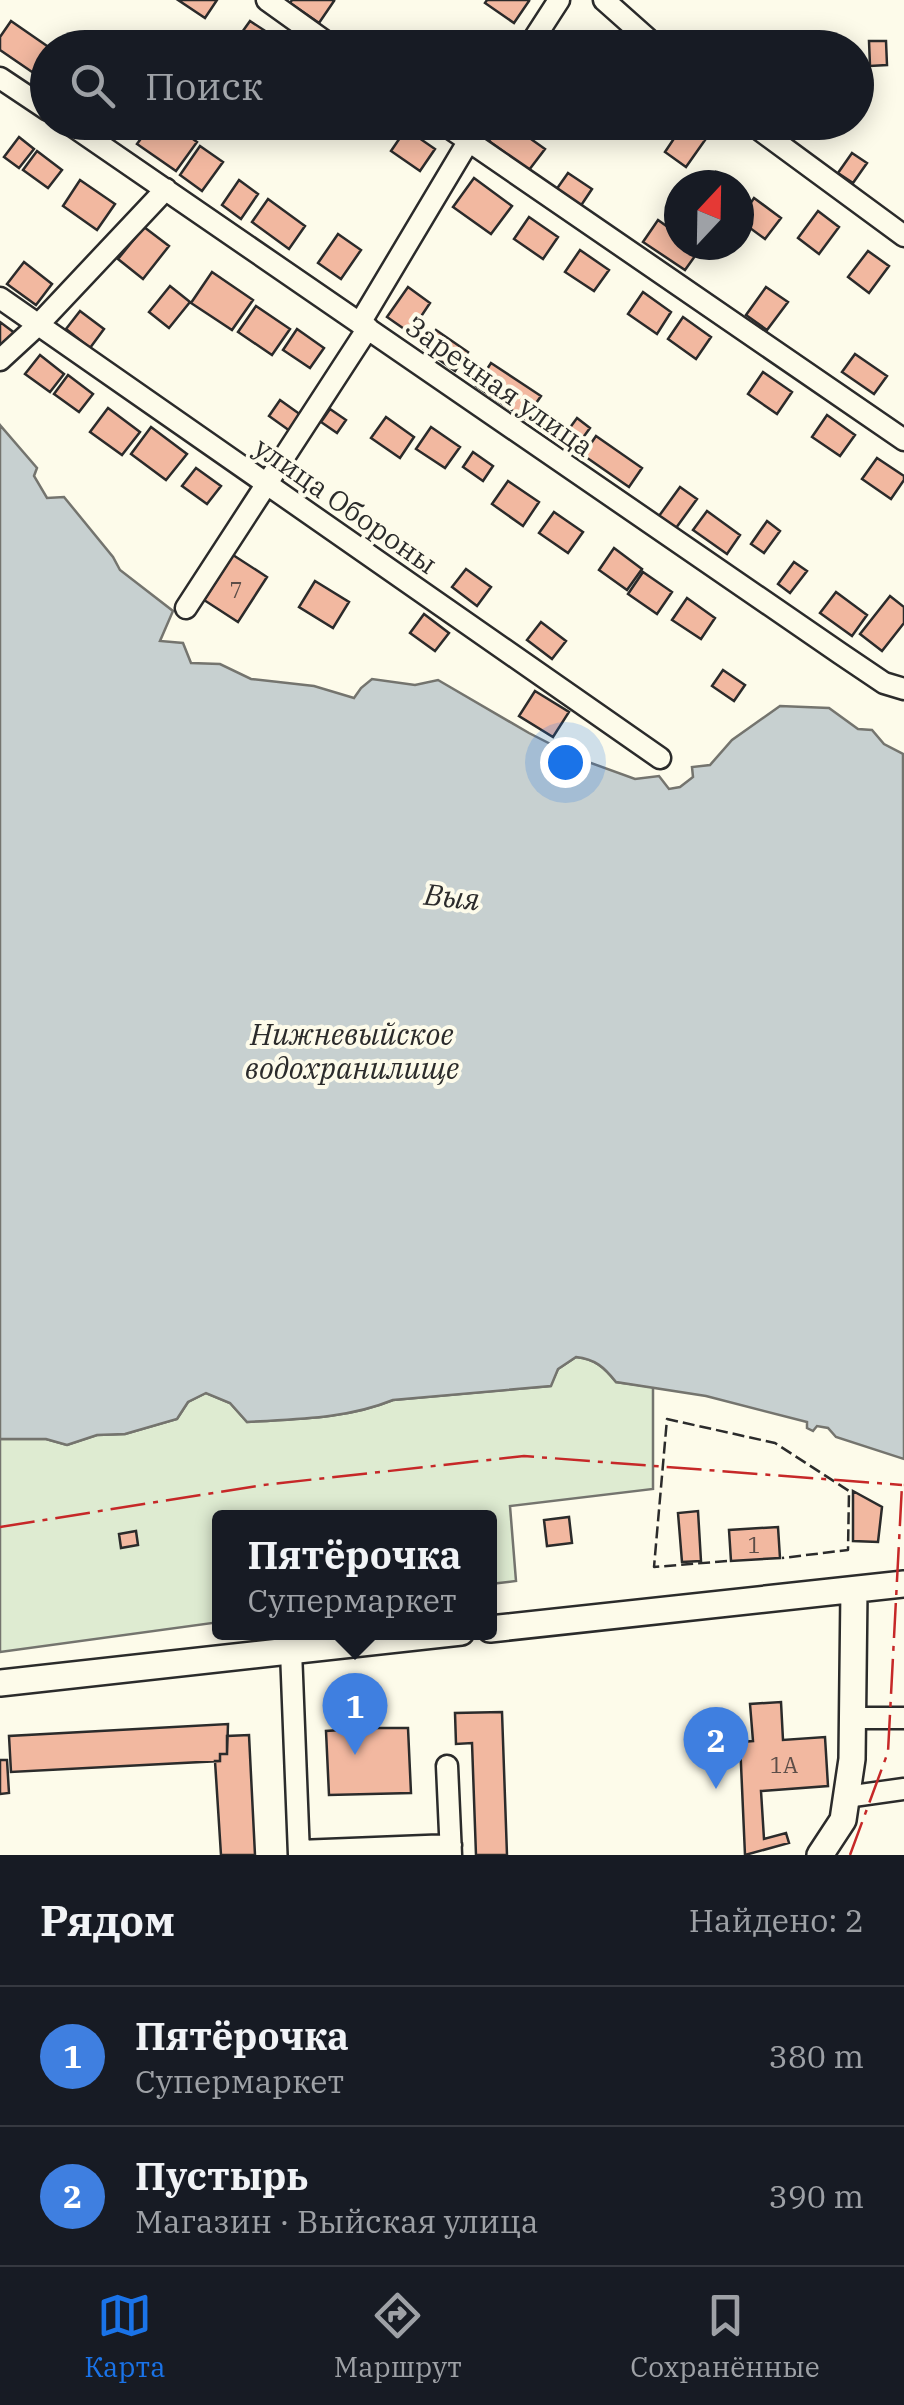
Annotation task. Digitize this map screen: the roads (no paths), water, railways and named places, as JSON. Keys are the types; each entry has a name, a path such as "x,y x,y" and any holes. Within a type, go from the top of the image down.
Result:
{"main road":[{"path":"497,1628 904,1584"},
{"path":"820,1855 843,1820 852,1759 854,1590"},
{"path":"0,1684 389,1640"}],"street":[{"path":"266,0 308,30"},
{"path":"540,30 559,0"},
{"path":"604,0 638,30"},
{"path":"0,78 30,98"},
{"name":"Заречная улица","path":"93,140 840,654 884,683 904,689"},
{"path":"465,140 904,440"},
{"path":"773,140 904,236"},
{"path":"186,608 364,326 468,142"},
{"path":"0,360 166,189"},
{"name":"улица Обороны","path":"0,298 660,758"},
{"path":"291,1651 299,1853 451,1850 447,1766"},
{"path":"852,1718 904,1718"},
{"path":"846,1798 904,1789"}],"water":[{"name":"Нижневыйское водохранилище","path":"0,425 37,468 34,476 47,498 64,497 120,570 173,611 160,641 183,643 191,663 220,664 251,679 314,686 354,698 372,679 415,685 438,680 580,759 635,779 659,776 669,789 680,787 693,777 692,767 710,765 732,740 780,706 829,708 858,729 872,730 884,744 903,754 904,1459 836,1437 828,1428 817,1426 813,1431 807,1428 807,1422 706,1396 616,1382 599,1365 576,1357 558,1369 551,1386 393,1400 339,1415 247,1422 230,1403 206,1393 188,1402 177,1419 125,1434 97,1435 67,1445 46,1439 0,1439"}],"place":[{"name":"Пятёрочка","path":"355,1755"},
{"name":"Пустырь","path":"716,1789"}],"water label":[{"name":"Выя","path":"452,896"}]}
